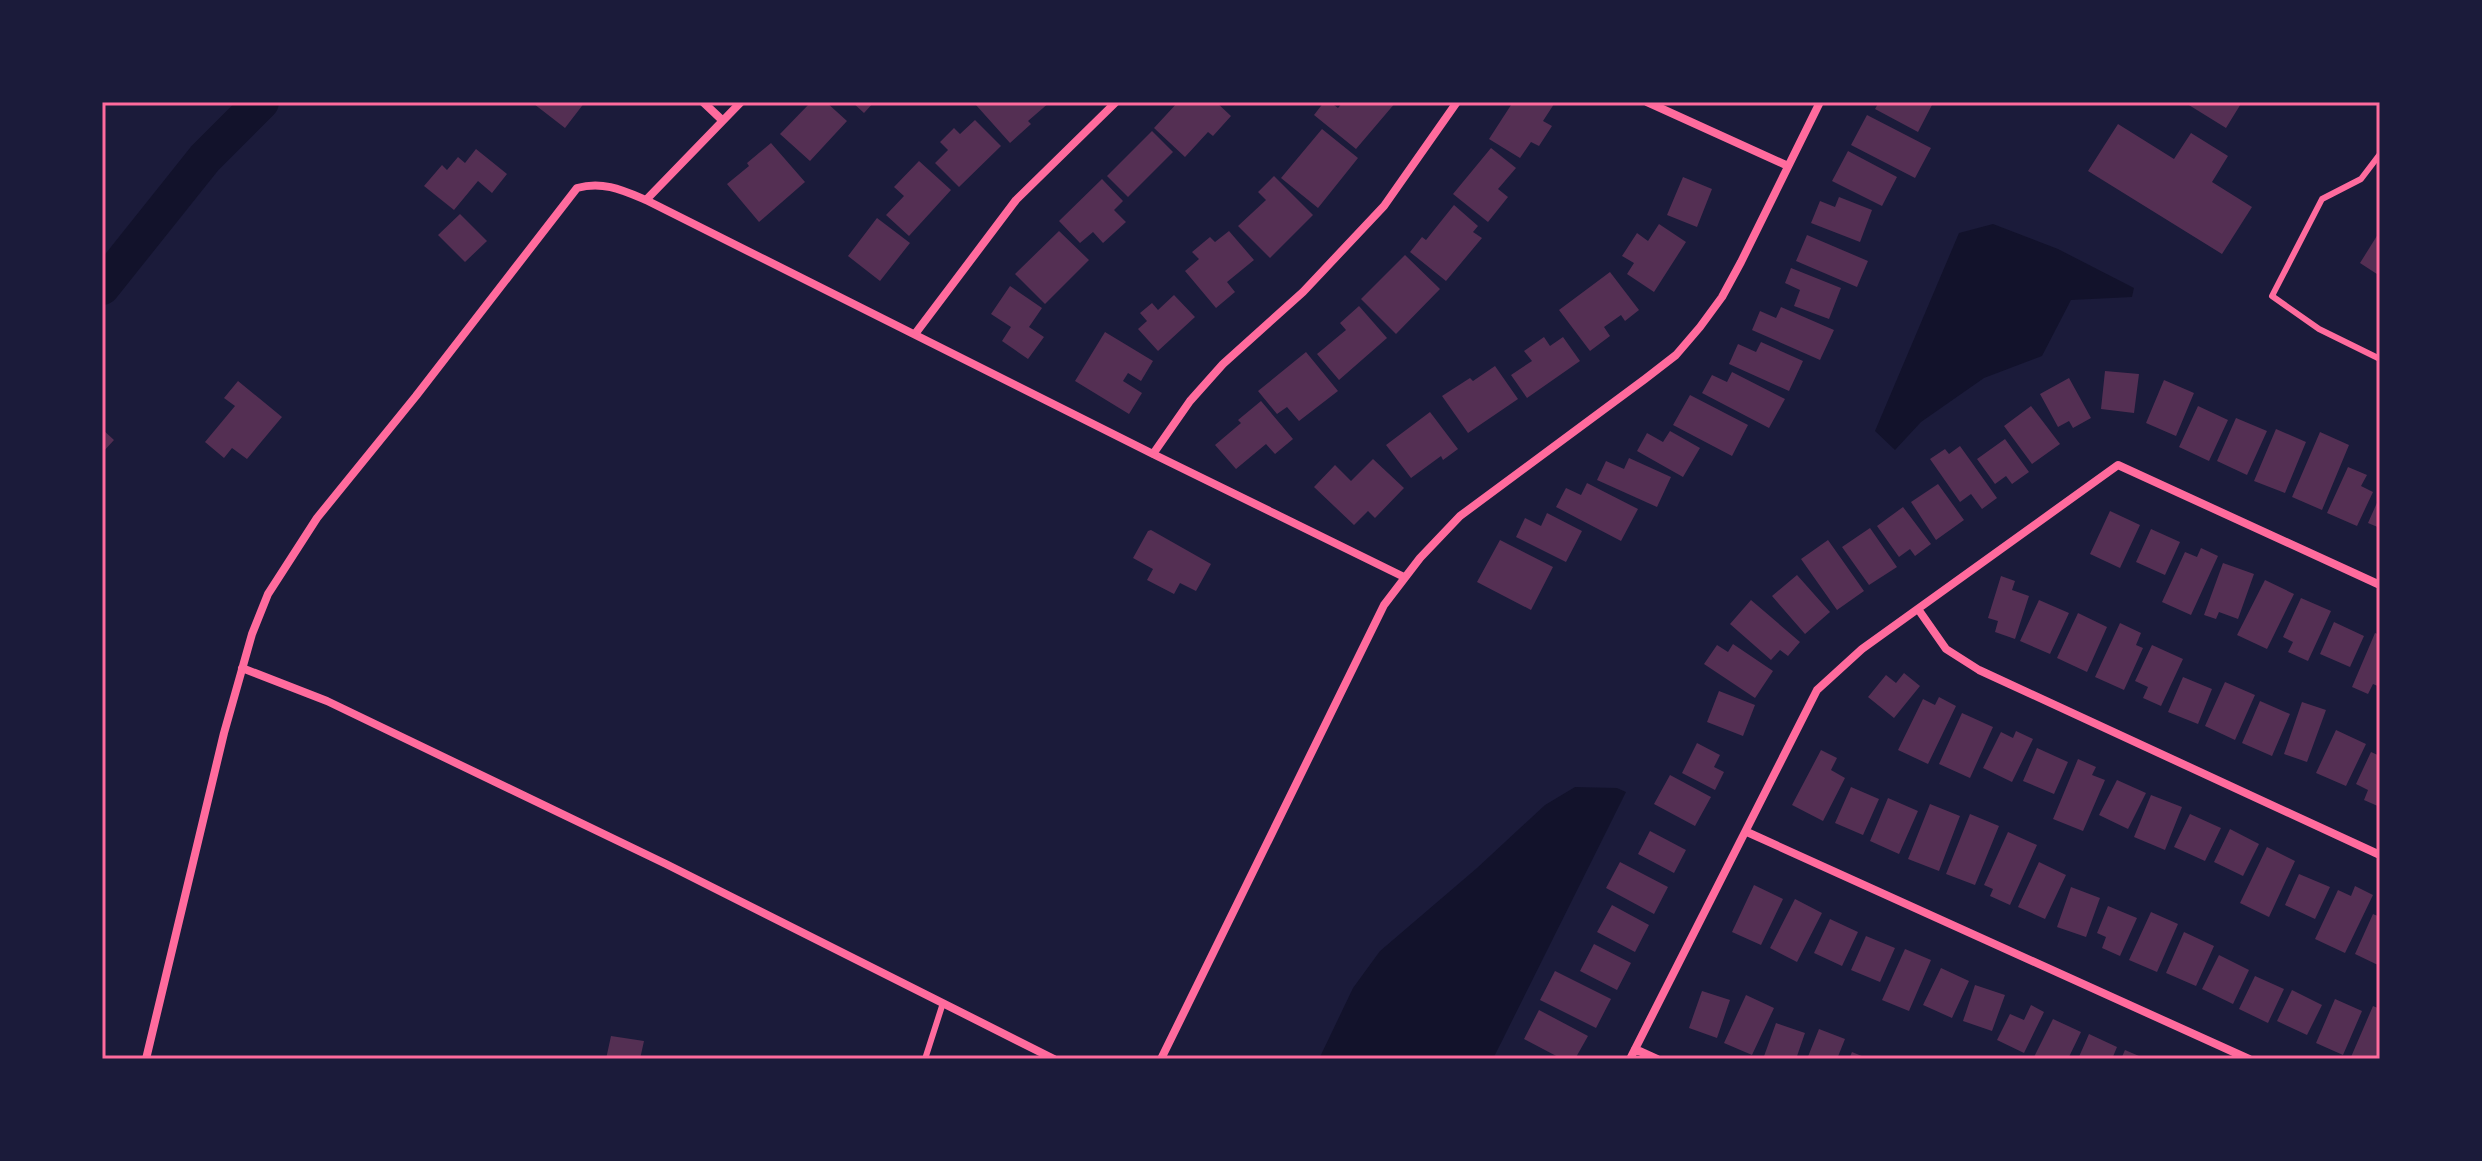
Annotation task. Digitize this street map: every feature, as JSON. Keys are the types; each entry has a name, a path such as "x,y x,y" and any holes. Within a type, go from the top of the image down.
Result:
{"street":[{"path":"703,102 722,120"},
{"path":"646,200 741,102"},
{"path":"915,334 1016,200 1116,102"},
{"path":"1153,454 1190,401 1223,364 1303,292 1384,206 1457,102"},
{"path":"1647,102 1788,166"},
{"path":"1161,1059 1384,605 1404,577 1460,516 1676,355 1722,297 1820,102"},
{"path":"146,1059 224,733 252,634 268,594 317,518 577,188 608,185 646,200 1404,577"},
{"path":"1630,1059 1817,690 1862,649 2118,465 2380,585"},
{"path":"1918,609 1946,649 1979,670 2380,855"},
{"path":"242,668 327,701 666,864 1054,1059"},
{"path":"1747,832 2249,1059"},
{"path":"1635,1049 1657,1059"}],"lane":[{"path":"2380,154 2361,179 2322,199 2272,296 2319,329 2380,359"},
{"path":"925,1059 943,1003"}],"shaded area":[{"path":"1993,224 2058,249 2134,288 2132,297 2071,300 2042,356 1984,378 1921,422 1895,450 1875,431 1959,233"},
{"path":"1575,787 1617,788 1626,792 1493,1059 1319,1059 1353,988 1380,951 1545,805"}],"building":[{"path":"585,102 565,128 534,104"},
{"path":"811,102 826,102 847,121 810,161 780,134"},
{"path":"852,102 874,102 864,113"},
{"path":"980,102 1050,102 1028,121 1031,124 1010,143 976,105"},
{"path":"1178,102 1216,102 1231,116 1213,136 1208,132 1185,157 1154,128"},
{"path":"1324,102 1338,108 1343,102 1396,102 1356,149 1314,115"},
{"path":"1513,102 1554,104 1543,121 1552,126 1539,146 1531,142 1520,158 1489,139"},
{"path":"1879,102 1925,102 1932,105 1918,132 1875,109"},
{"path":"2184,102 2242,102 2226,128"},
{"path":"1867,115 1931,148 1915,178 1851,145"},
{"path":"975,120 1001,146 959,187 935,163 948,150 940,142 954,128 960,134"},
{"path":"2118,124 2174,159 2191,133 2228,156 2212,182 2252,207 2222,254 2088,171"},
{"path":"1322,129 1358,158 1318,208 1281,178"},
{"path":"1152,131 1173,152 1128,197 1107,176"},
{"path":"771,143 805,182 759,222 727,184"},
{"path":"1491,148 1516,168 1498,189 1508,197 1488,222 1453,194"},
{"path":"476,149 507,174 492,193 478,181 454,210 424,186 442,165 447,170 458,157 465,163"},
{"path":"1848,151 1897,177 1882,206 1832,181"},
{"path":"919,161 951,190 909,236 886,215 904,196 894,187"},
{"path":"1274,176 1313,215 1270,258 1238,226 1266,200 1258,192"},
{"path":"1683,177 1712,189 1697,227 1667,215"},
{"path":"1102,179 1123,201 1114,210 1126,222 1103,243 1093,232 1080,243 1059,221"},
{"path":"1839,197 1872,210 1860,242 1811,223 1820,201 1835,207"},
{"path":"1454,205 1478,226 1473,232 1482,238 1446,281 1410,252 1422,237 1426,240"},
{"path":"460,214 487,241 465,262 438,235"},
{"path":"877,218 910,243 880,281 848,256"},
{"path":"1659,224 1686,242 1654,292 1627,274 1634,263 1622,256 1637,233 1648,241"},
{"path":"1059,231 1089,260 1045,304 1015,274"},
{"path":"1229,231 1254,260 1227,282 1235,292 1216,308 1185,271 1199,259 1192,252 1210,237 1215,242"},
{"path":"2380,231 2380,276 2360,263"},
{"path":"1807,235 1868,261 1857,287 1796,261"},
{"path":"1405,255 1440,289 1396,334 1361,299"},
{"path":"1791,268 1841,288 1829,319 1794,306 1800,290 1785,283"},
{"path":"1610,272 1639,310 1625,321 1621,315 1604,327 1610,336 1590,351 1559,310"},
{"path":"1010,286 1042,308 1029,327 1044,337 1028,359 1002,341 1011,327 991,314"},
{"path":"1174,295 1195,317 1158,351 1138,329 1147,321 1140,313 1152,303 1158,310"},
{"path":"1359,306 1387,338 1339,380 1317,354 1346,330 1340,323"},
{"path":"1781,307 1834,330 1820,360 1752,330 1760,311 1776,318"},
{"path":"1105,332 1153,361 1141,381 1128,373 1123,381 1142,393 1129,414 1075,381"},
{"path":"1544,337 1550,346 1563,337 1580,361 1527,398 1511,375 1532,361 1524,351"},
{"path":"1761,342 1803,361 1789,391 1729,364 1738,344 1756,352"},
{"path":"1306,352 1338,391 1299,421 1287,407 1277,414 1258,391"},
{"path":"1495,366 1518,399 1468,433 1442,396"},
{"path":"2105,371 2139,374 2134,413 2101,409"},
{"path":"1732,372 1785,399 1769,428 1702,393 1712,375 1727,382"},
{"path":"2069,378 2091,418 2073,428 2069,421 2058,427 2040,394"},
{"path":"2164,380 2194,393 2176,436 2146,423"},
{"path":"238,381 282,417 247,459 232,448 224,458 205,442 235,406 224,398"},
{"path":"1690,395 1748,425 1732,456 1673,425"},
{"path":"1261,401 1293,439 1275,454 1266,444 1236,469 1215,445"},
{"path":"2031,406 2060,444 2032,464 2004,426"},
{"path":"2198,406 2228,420 2209,461 2179,447"},
{"path":"1430,412 1458,449 1443,460 1441,456 1411,478 1386,445"},
{"path":"2236,418 2267,431 2247,475 2217,461"},
{"path":"102,429 114,440 102,453"},
{"path":"2276,429 2306,442 2285,493 2254,481"},
{"path":"1670,431 1700,448 1683,477 1637,451 1647,433 1663,442"},
{"path":"2320,432 2349,445 2322,510 2292,497"},
{"path":"2005,439 2029,472 2012,484 2006,476 1995,484 1977,459"},
{"path":"1960,446 1997,498 1982,509 1971,494 1960,502 1930,459 1945,449 1949,454"},
{"path":"1629,458 1671,477 1657,507 1597,480 1606,461 1624,469"},
{"path":"1373,459 1404,488 1375,518 1368,511 1354,525 1314,487 1335,465 1351,481"},
{"path":"2348,467 2367,475 2361,486 2373,492 2357,526 2327,513"},
{"path":"1587,483 1638,509 1621,541 1556,507 1566,488 1581,495"},
{"path":"1938,484 1964,520 1936,540 1911,502"},
{"path":"2380,496 2380,528 2368,523"},
{"path":"1903,507 1931,544 1915,556 1910,549 1899,557 1877,526"},
{"path":"2110,511 2140,525 2120,568 2090,554"},
{"path":"1547,513 1582,531 1566,562 1516,537 1525,518 1541,526"},
{"path":"1870,528 1897,567 1869,585 1842,547"},
{"path":"2151,529 2180,542 2165,575 2136,562"},
{"path":"1151,530 1211,564 1196,591 1180,583 1174,594 1147,580 1153,569 1133,558"},
{"path":"1500,540 1553,567 1531,610 1477,582"},
{"path":"1828,540 1864,591 1837,610 1801,559"},
{"path":"2201,548 2218,556 2191,615 2162,602 2185,552 2197,557"},
{"path":"2223,563 2254,574 2238,619 2219,612 2216,619 2204,615"},
{"path":"1797,575 1830,612 1805,634 1772,596"},
{"path":"2001,576 2015,581 2012,590 2029,596 2015,639 1995,632 1998,621 1988,618"},
{"path":"2265,580 2294,594 2267,649 2237,635"},
{"path":"2301,598 2331,611 2308,661 2288,652 2293,642 2283,637"},
{"path":"1751,600 1800,642 1788,656 1780,650 1771,660 1730,624"},
{"path":"2039,600 2069,613 2050,654 2020,641"},
{"path":"2078,613 2107,627 2087,672 2057,658"},
{"path":"2334,622 2364,636 2350,667 2320,654"},
{"path":"2120,623 2141,633 2136,645 2143,648 2124,690 2095,677"},
{"path":"2375,633 2380,635 2380,687 2373,684 2368,694 2352,687"},
{"path":"1733,644 1773,671 1755,698 1704,664 1717,645 1728,652"},
{"path":"2152,645 2183,659 2161,706 2143,698 2148,687 2135,681"},
{"path":"1904,673 1920,686 1894,718 1868,697 1886,675 1896,683"},
{"path":"2183,677 2212,689 2198,724 2168,712"},
{"path":"2225,682 2255,695 2235,740 2205,726"},
{"path":"1719,691 1755,705 1743,736 1707,722"},
{"path":"1939,697 1956,706 1928,764 1898,750 1923,699 1935,705"},
{"path":"2260,701 2290,714 2272,756 2242,743"},
{"path":"2302,702 2326,710 2307,762 2284,754"},
{"path":"1962,713 1993,727 1970,778 1939,764"},
{"path":"2336,730 2366,744 2346,786 2316,773"},
{"path":"2016,731 2033,739 2012,782 1983,768 2001,732 2013,738"},
{"path":"1697,743 1720,755 1714,767 1724,772 1715,790 1682,773"},
{"path":"2037,748 2068,762 2054,794 2023,781"},
{"path":"1821,750 1837,758 1831,770 1845,778 1823,821 1792,805"},
{"path":"2371,752 2380,756 2380,807 2364,800 2368,790 2356,784"},
{"path":"2078,759 2096,767 2092,775 2105,780 2083,831 2053,819"},
{"path":"1670,775 1711,797 1695,826 1654,804"},
{"path":"2117,780 2146,793 2128,829 2099,815"},
{"path":"1851,787 1879,799 1863,835 1835,823"},
{"path":"2151,795 2182,807 2165,850 2134,837"},
{"path":"1888,798 1918,811 1899,854 1870,841"},
{"path":"1930,804 1960,816 1939,871 1908,859"},
{"path":"1970,814 1999,826 1975,885 1946,874"},
{"path":"2190,814 2221,828 2205,861 2174,847"},
{"path":"2230,829 2259,844 2243,876 2214,862"},
{"path":"1650,831 1686,850 1674,873 1638,854"},
{"path":"2008,832 2037,845 2010,905 1990,896 1993,889 1984,885"},
{"path":"2267,847 2295,861 2269,917 2240,903"},
{"path":"1620,862 1668,887 1654,914 1606,888"},
{"path":"2039,862 2066,875 2045,919 2018,907"},
{"path":"2299,874 2330,887 2315,919 2285,905"},
{"path":"1754,885 1783,899 1761,945 1732,932"},
{"path":"2355,886 2373,895 2345,953 2315,939 2338,890 2351,896"},
{"path":"2071,887 2100,898 2086,937 2057,927"},
{"path":"1795,899 1822,913 1797,962 1770,948"},
{"path":"1612,905 1649,925 1635,952 1597,932"},
{"path":"2108,906 2137,918 2120,956 2102,948 2106,937 2097,933"},
{"path":"2151,912 2178,924 2157,972 2129,960"},
{"path":"2373,914 2380,917 2380,966 2355,954"},
{"path":"1830,919 1858,932 1842,966 1814,953"},
{"path":"2184,932 2214,946 2196,986 2166,973"},
{"path":"1866,936 1895,948 1880,982 1851,970"},
{"path":"1594,944 1631,963 1617,990 1580,971"},
{"path":"1905,949 1931,960 1909,1011 1882,1000"},
{"path":"2219,955 2249,970 2233,1004 2202,989"},
{"path":"1941,968 1969,981 1952,1018 1923,1005"},
{"path":"1555,971 1611,999 1596,1028 1540,1000"},
{"path":"2255,976 2284,989 2268,1023 2239,1009"},
{"path":"1975,985 2005,995 1992,1031 1963,1021"},
{"path":"2292,990 2322,1005 2307,1035 2277,1021"},
{"path":"1702,991 1730,1000 1717,1038 1689,1028"},
{"path":"1746,995 1774,1008 1752,1055 1724,1043"},
{"path":"2335,999 2362,1011 2343,1055 2316,1043"},
{"path":"2031,1005 2044,1012 2024,1053 1997,1040 2010,1014 2024,1020"},
{"path":"2373,1006 2380,1009 2380,1059 2356,1059 2351,1057"},
{"path":"1539,1010 1588,1036 1575,1059 1562,1059 1524,1039"},
{"path":"2053,1019 2081,1032 2068,1059 2033,1059"},
{"path":"1776,1023 1805,1033 1796,1059 1763,1059"},
{"path":"1819,1029 1845,1039 1837,1059 1807,1059"},
{"path":"2089,1034 2117,1047 2112,1059 2078,1059"},
{"path":"611,1036 644,1041 640,1059 606,1059"},
{"path":"2125,1050 2146,1059 2121,1059"},
{"path":"1852,1052 1869,1059 1849,1059"}],"waterway":[{"path":"102,287 205,158 261,102"}]}
